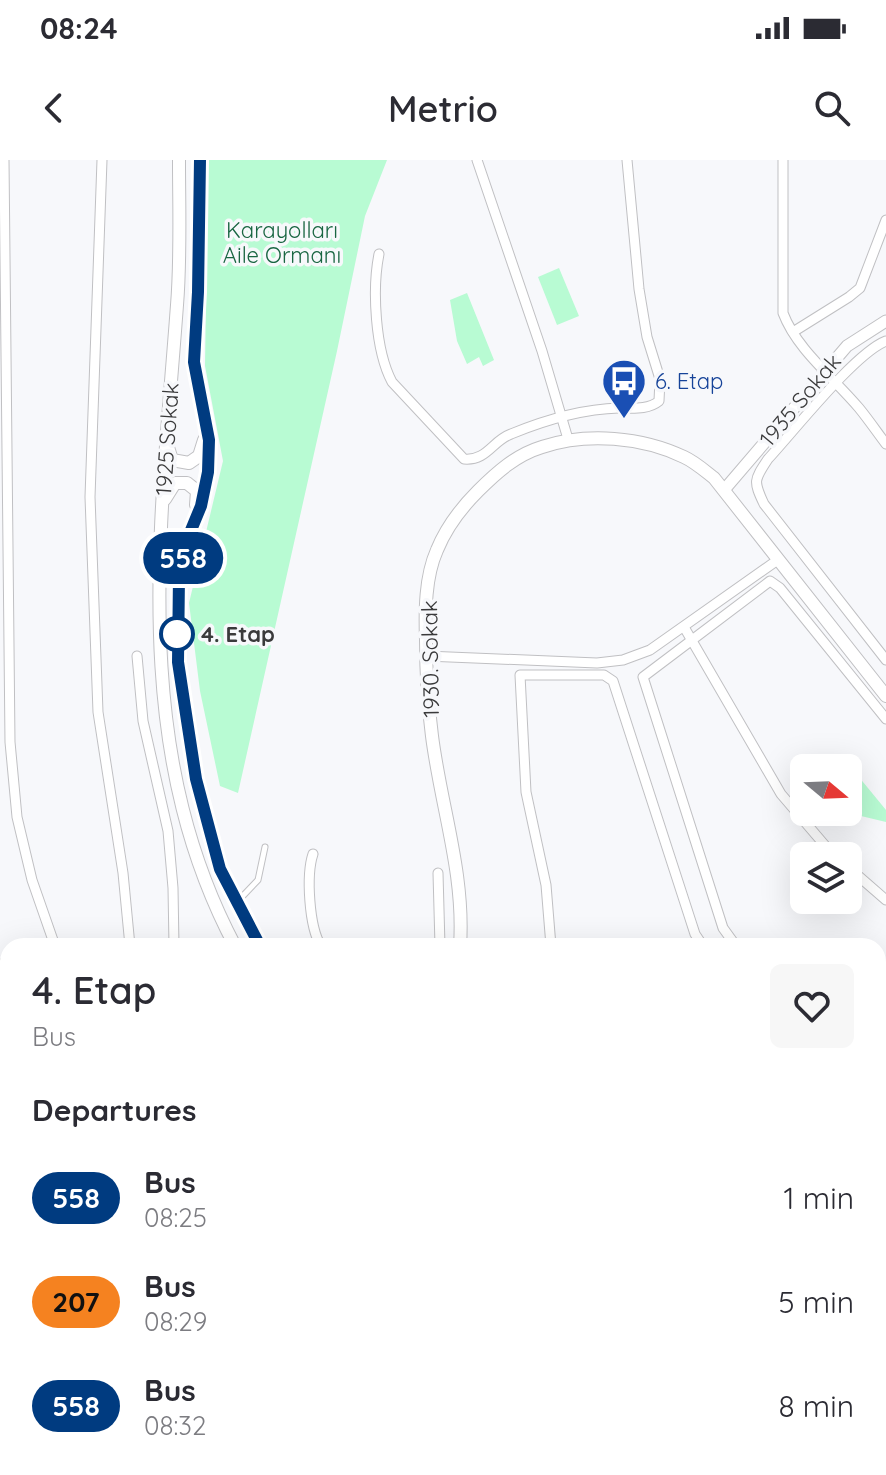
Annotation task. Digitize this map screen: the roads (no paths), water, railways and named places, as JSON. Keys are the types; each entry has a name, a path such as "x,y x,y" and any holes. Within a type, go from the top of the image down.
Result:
{"main road":[{"name":"1925 Sokak","path":"179,160 178,301 161,511 158,607 162,678 172,760 193,850 231,938"},
{"name":"1925 Sokak","path":"200,160 194,362 209,440 208,472 201,506 189,535 179,575 178,662 196,779 220,869 256,938"},
{"path":"166,436 172,460 181,463 196,461 203,447 202,407"},
{"name":"1930. Sokak","path":"460,938 461,908 455,854 432,738 425,617 429,578 436,552 448,528 468,501 513,460 568,439 618,440 652,446 686,458 714,478 886,696"},
{"path":"161,511 166,493 175,483 194,486 197,491 189,535"}],"street":[{"path":"4,160 10,742 17,817 32,880 52,938"},
{"path":"102,160 91,528 98,712 123,873 129,938"},
{"path":"477,160 542,351 568,439"},
{"path":"379,254 376,268 378,316 382,360 386,370 392,382 464,459 480,458 505,436 562,416 611,408 651,407 659,401 660,379 647,337 639,289 627,160"},
{"path":"783,160 781,305 786,323 886,444"},
{"path":"793,332 860,288 886,220"},
{"path":"0,320 7,298"},
{"name":"1935 Sokak","path":"724,490 847,346 886,321"},
{"path":"886,341 869,351 768,459 757,476 756,484 764,504 886,660"},
{"path":"426,656 597,663 623,660 650,650 779,559"},
{"path":"730,938 723,928 643,677 770,581 780,588 886,719"},
{"path":"684,627 781,794 822,842"},
{"path":"137,656 143,721 168,831 174,938"},
{"path":"521,659 526,792 546,885 550,938"},
{"path":"520,675 604,675 613,681 698,938"},
{"path":"313,854 310,865 317,938"},
{"path":"438,873 441,938"},
{"path":"862,879 886,900"},
{"path":"441,934 452,938"}],"lane":[{"path":"237,901 258,880 265,847"}],"place":[{"name":"6. Etap","path":"624,420"},
{"name":"4. Etap","path":"177,634"}],"park label":[{"name":"Karayolları Aile Ormanı","path":"282,242"}]}
